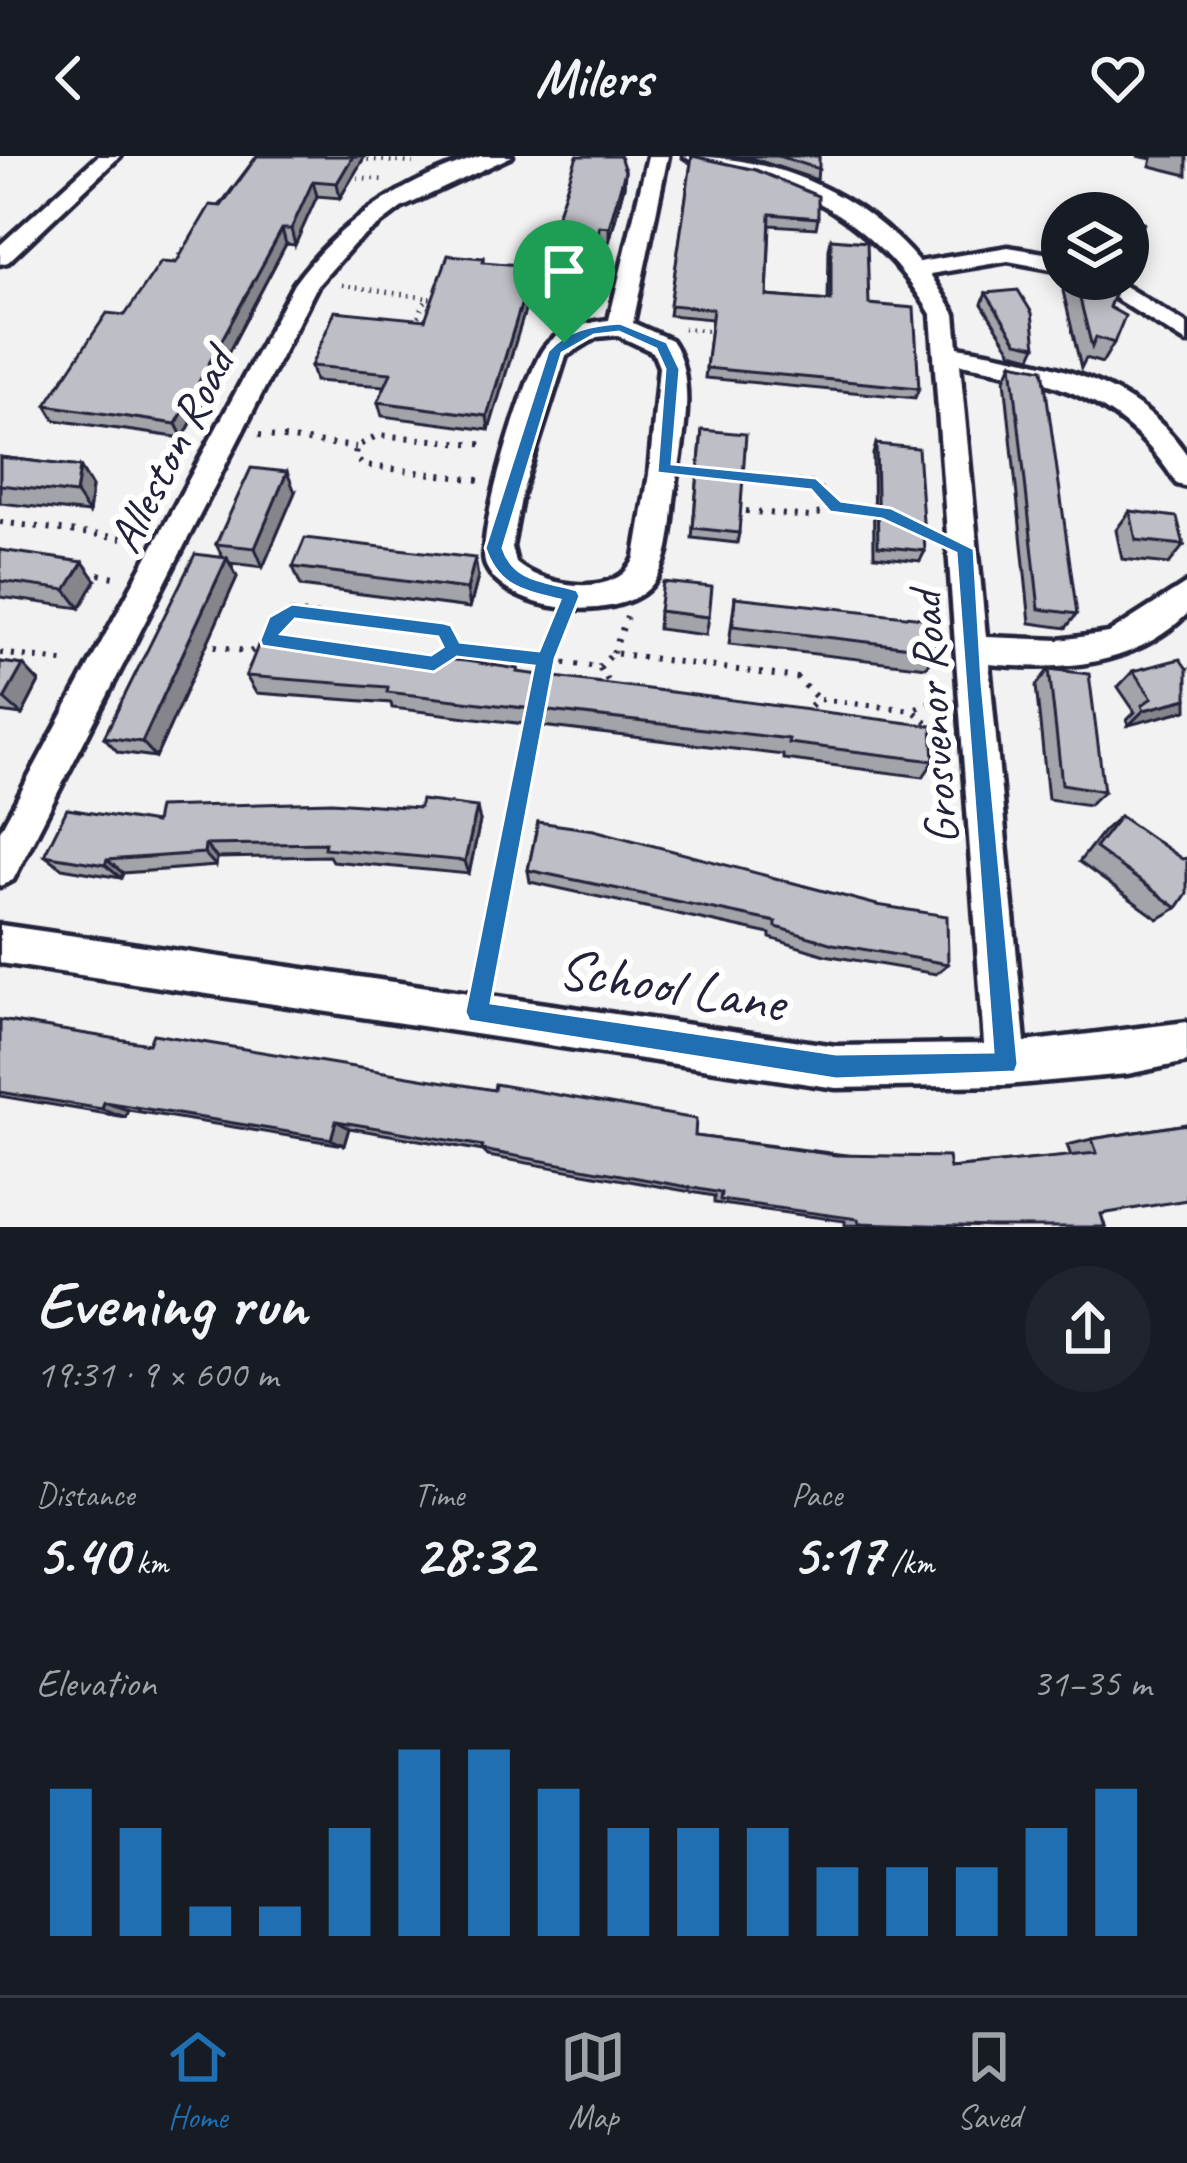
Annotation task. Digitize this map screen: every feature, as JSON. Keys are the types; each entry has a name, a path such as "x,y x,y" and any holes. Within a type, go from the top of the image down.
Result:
{"street":[{"path":"0,257 110,156"},
{"path":"620,327 658,156"},
{"name":"Grosvenor Road","path":"694,156 778,176 836,201 881,232 918,269 943,314 1006,1064"},
{"name":"Alleston Road","path":"0,868 306,284 347,235 381,208 487,159"},
{"path":"918,269 996,254 1041,257"},
{"path":"1130,300 1187,335"},
{"path":"620,327 652,340 670,358 658,503 645,571 613,592 571,596 517,582 500,565 494,548 522,448 555,351 591,330 620,327"},
{"path":"948,354 1032,367 1093,388 1142,421 1187,477"},
{"path":"970,649 1071,656 1104,650 1156,625 1187,595"},
{"name":"School Lane","path":"0,944 836,1066 1006,1064 1127,1053 1187,1042"}],"path":[{"path":"349,158 487,159"},
{"path":"331,175 428,185"},
{"path":"192,272 169,269 187,244 210,246"},
{"path":"306,284 346,285 427,298"},
{"path":"229,431 356,447 378,435 522,448"},
{"path":"356,447 355,456 362,465 512,484"},
{"path":"728,476 816,484 836,507"},
{"path":"723,509 810,517 836,507 885,512"},
{"path":"0,522 172,544"},
{"path":"65,569 153,582"},
{"path":"541,683 545,659 571,596"},
{"path":"188,642 250,652 269,640 276,622 292,611 444,630 454,649"},
{"path":"269,640 363,653"},
{"path":"434,664 454,649 545,659 599,668 614,690"},
{"path":"0,653 109,667"},
{"path":"599,668 613,653 797,678 818,699 912,710"},
{"path":"780,711 803,714 818,699"},
{"path":"477,1012 536,706"}],"building":[{"path":"257,156 353,156 337,183 313,181 291,229 282,229 176,424 46,405 107,313 125,315 161,262 176,263 210,205 221,206"},
{"path":"577,156 620,156 625,171 609,227 599,226 584,288 534,284"},
{"path":"692,156 756,170 818,196 818,218 770,214 767,296 831,301 831,239 867,242 869,304 914,308 919,388 706,368 713,309 670,305"},
{"path":"778,156 819,156 819,169"},
{"path":"448,255 533,266 487,416 378,402 391,373 311,366 335,311 425,320"},
{"path":"1018,290 1032,313 1036,346 1017,342 986,293"},
{"path":"1080,300 1112,300 1109,307 1125,316 1114,343 1096,337 1092,347"},
{"path":"1012,363 1043,369 1077,614 1039,609"},
{"path":"702,430 746,434 739,533 693,528"},
{"path":"876,444 918,448 925,551 878,546"},
{"path":"0,457 80,467 76,494 0,485"},
{"path":"251,468 287,472 255,548 216,544"},
{"path":"1130,511 1177,517 1184,545 1136,540"},
{"path":"305,538 475,558 467,589 293,567"},
{"path":"0,550 83,562 66,590 0,581"},
{"path":"195,554 227,558 142,742 104,737"},
{"path":"663,582 712,587 709,617 659,611"},
{"path":"735,597 933,619 936,650 733,626"},
{"path":"259,643 466,661 517,672 932,726 934,761 788,743 789,739 387,692 388,687 246,676"},
{"path":"1180,659 1187,669 1187,699 1144,710 1142,705 1152,698 1133,671"},
{"path":"0,662 23,665 4,699 0,698"},
{"path":"1049,669 1089,674 1104,791 1062,784"},
{"path":"421,800 477,807 465,861 324,848 325,843 205,845 204,853 107,860 105,865 44,855 67,809 155,823 158,807 332,802 419,808"},
{"path":"1120,816 1187,858 1187,893 1177,908 1095,848"},
{"path":"538,822 594,830 877,905 947,916 948,964 833,944 776,927 776,922 528,870"},
{"path":"0,1020 149,1044 153,1034 494,1090 495,1084 696,1119 695,1136 836,1155 948,1157 950,1168 1097,1153 1092,1139 1187,1124 1187,1200 1101,1214 1105,1227 859,1223 858,1219 720,1200 721,1193 336,1121 331,1139 104,1102 102,1109 0,1092"}],"route":[{"path":"564,343 555,351 494,548 500,565 517,582 571,596 545,659 454,649 444,630 292,611 276,622 269,640 434,664 454,649 545,659 477,1012 836,1066 1006,1064 972,684 965,549 885,512 836,507 816,484 663,469 673,369 662,346 620,327 591,330 564,343"}]}
